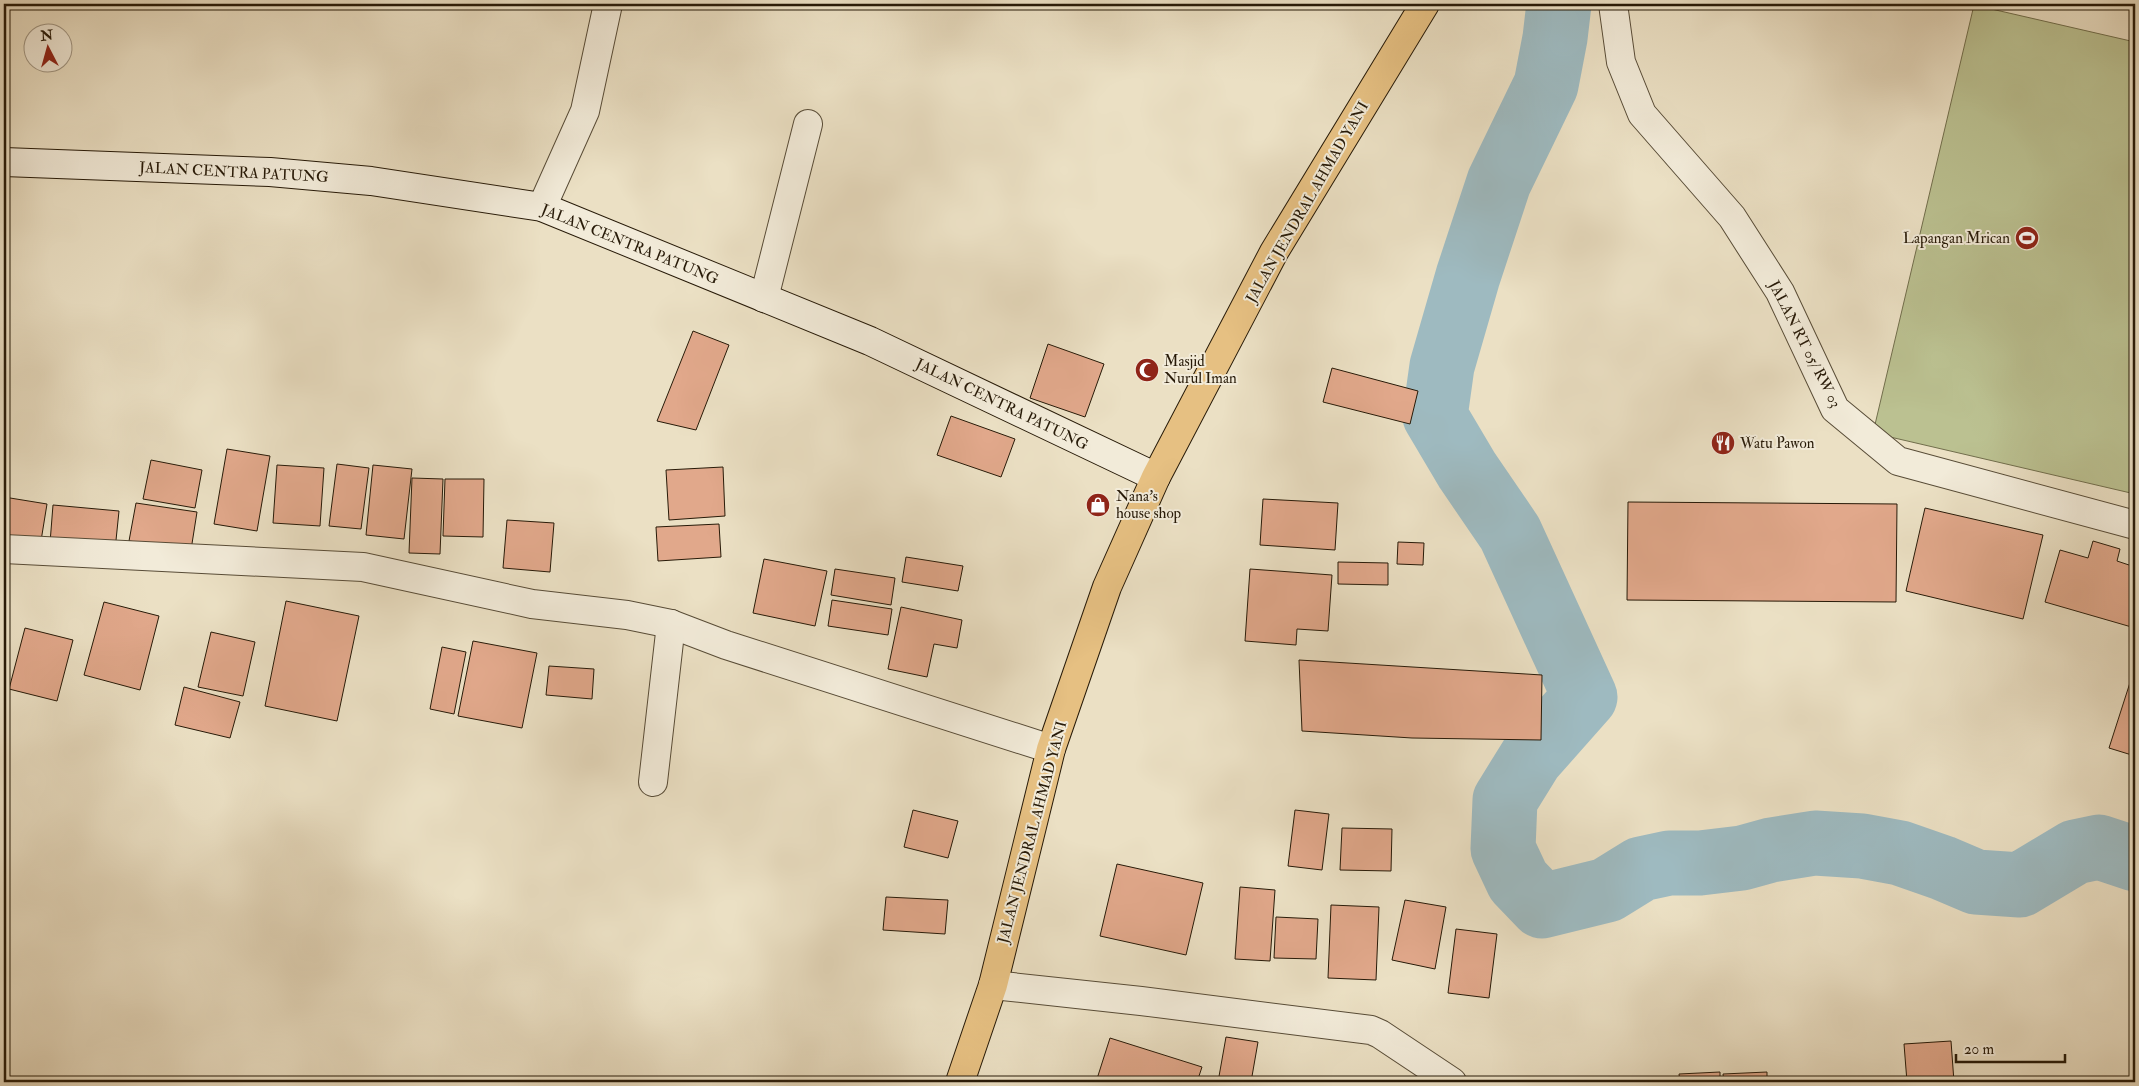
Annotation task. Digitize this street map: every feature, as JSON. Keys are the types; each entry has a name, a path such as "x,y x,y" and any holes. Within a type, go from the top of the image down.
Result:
{"highway":[{"name":"JALAN JENDRAL AHMAD YANI","path":"960,1082 993,985 1051,749 1107,587 1156,477 1274,252 1425,4"}],"street":[{"path":"542,207 584,111 608,4"},
{"name":"JALAN RT 05/ RW 03","path":"1613,4 1621,62 1642,114 1732,217 1780,292 1835,410 1898,461 2135,525"},
{"path":"764,298 808,124"},
{"name":"JALAN CENTRA PATUNG","path":"4,162 288,174 372,181 542,207 870,341 1156,477"},
{"path":"4,550 363,567 532,604 627,615 670,624 726,645 1051,749"},
{"path":"653,782 670,624"},
{"path":"993,985 1151,1002 1371,1030 1452,1082"}],"green space":[{"name":"Lapangan Mrican","path":"1974,5 2135,42 2135,494 1873,433"}],"building":[{"path":"693,331 729,345 696,430 657,421"},
{"path":"1048,344 1104,364 1085,417 1030,398"},
{"path":"1332,368 1418,391 1410,424 1323,402"},
{"path":"951,416 1015,439 1001,477 937,455"},
{"path":"227,449 270,456 257,531 214,524"},
{"path":"151,460 202,470 195,508 143,499"},
{"path":"337,464 369,468 361,529 329,526"},
{"path":"277,465 324,468 320,526 273,523"},
{"path":"373,465 412,469 404,539 366,535"},
{"path":"723,467 725,516 669,520 666,470"},
{"path":"412,478 443,479 440,554 409,553"},
{"path":"445,479 484,479 483,537 443,536"},
{"path":"4,497 47,504 40,547 4,541"},
{"path":"1263,499 1338,503 1335,550 1260,545"},
{"path":"1628,502 1897,504 1896,602 1627,600"},
{"path":"136,503 197,512 191,550 129,541"},
{"path":"53,505 119,511 115,550 50,543"},
{"path":"1925,508 2043,535 2023,619 1906,591"},
{"path":"507,520 554,523 550,572 503,568"},
{"path":"719,524 721,557 658,561 656,527"},
{"path":"2093,541 2120,549 2117,561 2135,567 2135,628 2045,602 2060,550 2088,558"},
{"path":"1398,542 1424,543 1423,565 1397,564"},
{"path":"906,557 963,566 958,591 902,582"},
{"path":"764,559 827,571 815,626 753,613"},
{"path":"1338,562 1388,563 1388,585 1338,584"},
{"path":"835,569 895,578 891,605 831,595"},
{"path":"1250,569 1332,575 1328,631 1297,629 1296,645 1245,641"},
{"path":"832,600 892,609 888,635 828,626"},
{"path":"286,601 359,616 337,721 265,706"},
{"path":"104,602 159,616 140,690 84,675"},
{"path":"901,607 962,620 957,648 934,644 927,677 888,669"},
{"path":"25,628 73,640 57,701 9,689"},
{"path":"211,632 255,642 243,696 198,687"},
{"path":"473,641 537,653 522,728 458,716"},
{"path":"442,647 466,652 454,714 430,709"},
{"path":"1299,660 1542,675 1541,740 1412,738 1302,731"},
{"path":"549,666 594,669 592,699 546,695"},
{"path":"2135,667 2135,756 2109,748"},
{"path":"184,687 240,702 230,738 175,725"},
{"path":"913,810 958,821 948,858 904,847"},
{"path":"1295,810 1329,814 1322,870 1288,866"},
{"path":"1342,828 1392,829 1391,871 1340,870"},
{"path":"1117,864 1203,883 1186,955 1100,936"},
{"path":"1240,887 1275,890 1270,961 1235,959"},
{"path":"886,897 948,900 945,934 883,930"},
{"path":"1405,900 1446,907 1435,969 1392,960"},
{"path":"1331,905 1379,907 1376,980 1328,978"},
{"path":"1276,917 1318,919 1316,959 1274,958"},
{"path":"1456,929 1497,934 1489,998 1448,993"},
{"path":"1226,1037 1258,1042 1251,1082 1218,1082"},
{"path":"1110,1038 1202,1067 1197,1082 1096,1082"},
{"path":"1951,1041 1954,1082 1907,1082 1904,1044"},
{"path":"1720,1072 1720,1082 1680,1082 1679,1074"},
{"path":"1767,1072 1767,1082 1724,1082 1723,1074"}],"waterway":[{"path":"1559,4 1546,85 1499,182 1468,276 1442,366 1435,416 1467,470 1510,533 1585,697 1531,758 1505,800 1503,849 1518,881 1542,906 1607,890 1641,869 1669,863 1700,863 1742,858 1771,850 1815,843 1862,846 1900,853 1976,882 2020,885 2075,852 2099,847 2135,859"}],"place":[{"name":"Lapangan Mrican","path":"2027,238"},
{"name":"Masjid Nurul Iman","path":"1147,370"},
{"name":"Watu Pawon","path":"1723,443"},
{"name":"Nana's house shop","path":"1098,505"}]}
